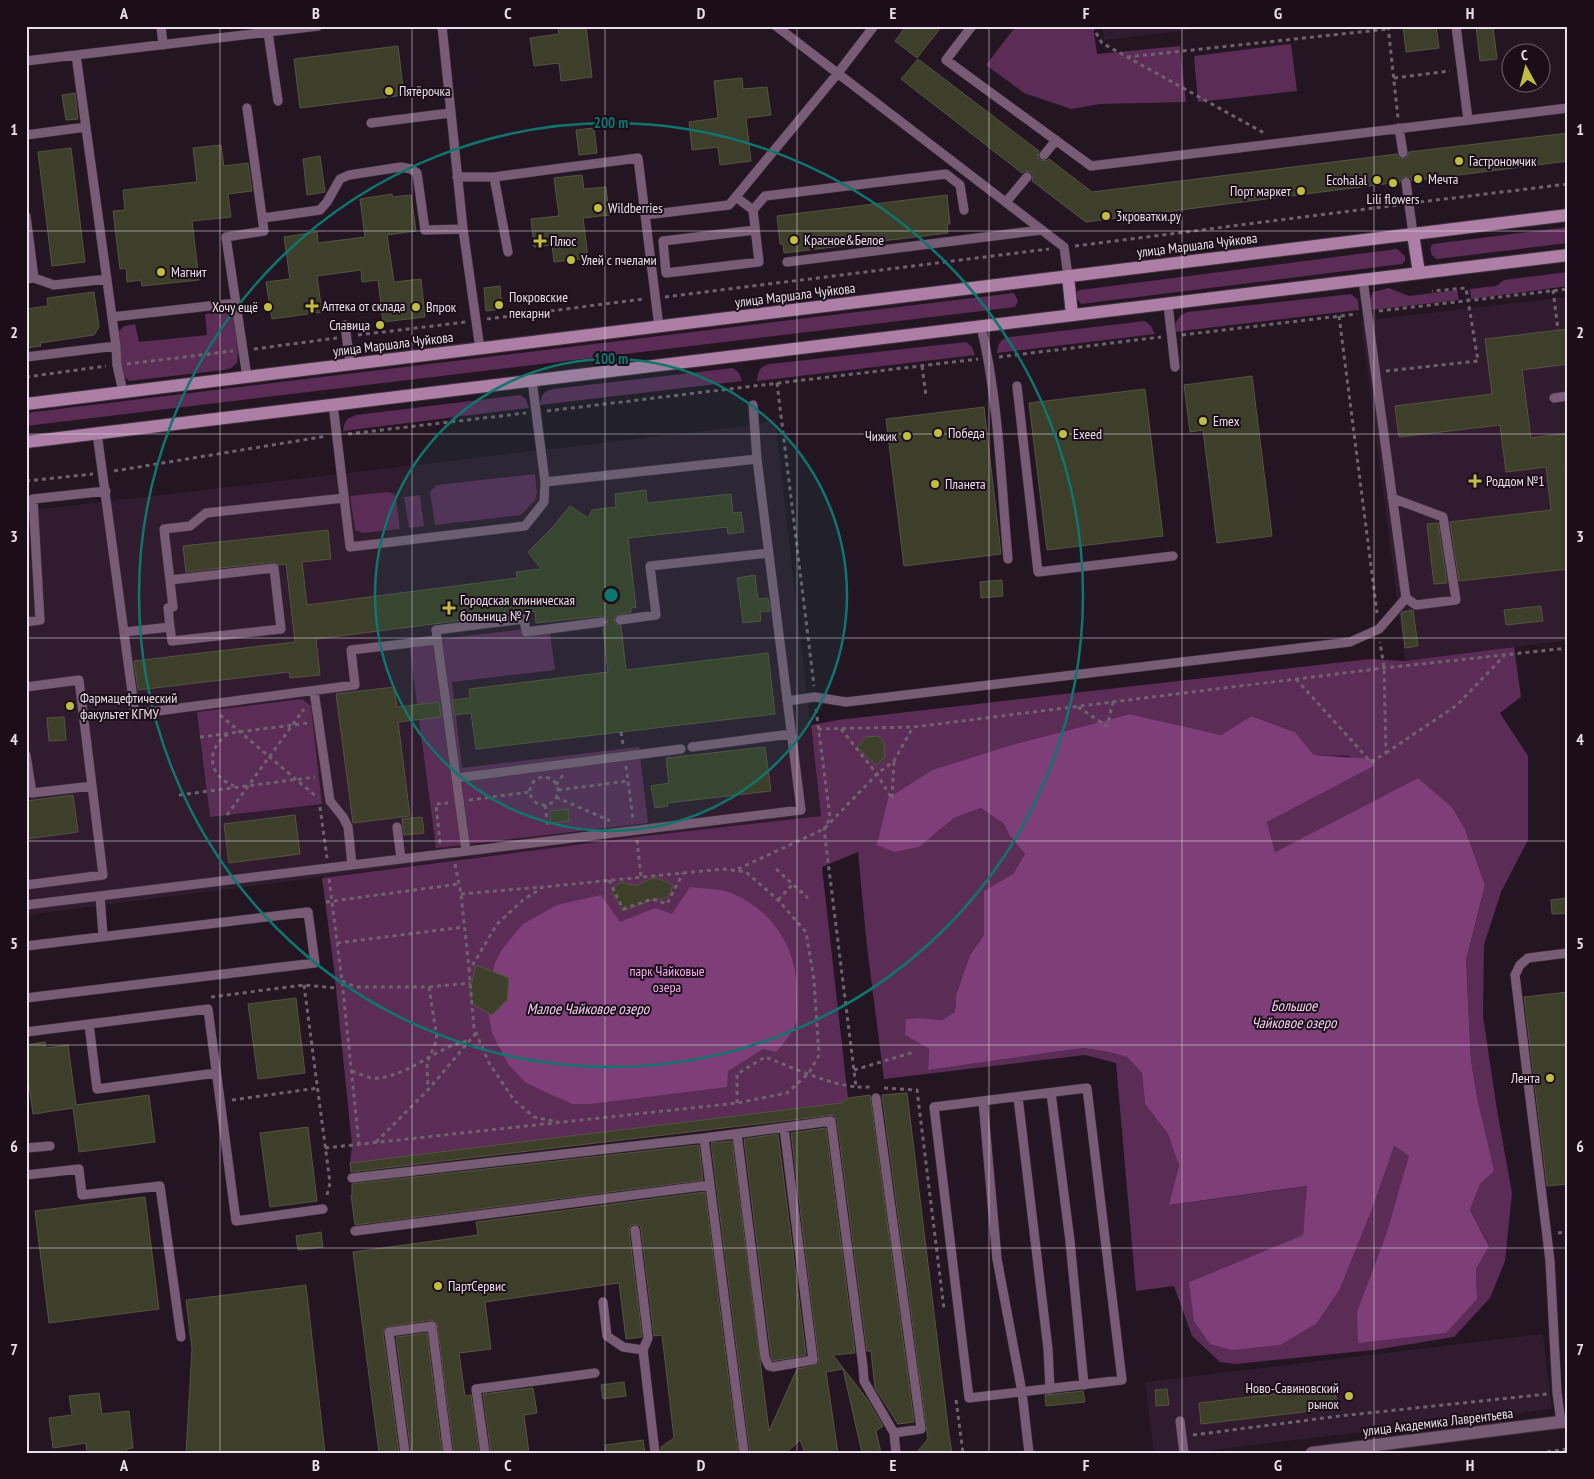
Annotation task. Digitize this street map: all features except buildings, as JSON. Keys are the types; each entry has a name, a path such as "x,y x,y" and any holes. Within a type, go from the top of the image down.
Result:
{"main road":[{"name":"улица Маршала Чуйкова","path":"26,404 1568,215"},
{"path":"1413,234 1419,273"},
{"path":"26,442 1568,255"},
{"path":"1068,276 1072,315"}],"street":[{"name":"улица Академика Лаврентьева","path":"1312,1453 1565,1422"}],"lane":[{"path":"161,26 163,44"},
{"path":"26,61 318,26"},
{"path":"442,26 463,229 480,348"},
{"path":"776,26 1064,247 1068,276"},
{"path":"645,215 730,205 874,26"},
{"path":"972,26 946,60 1091,166 1568,108"},
{"path":"1456,26 1468,120"},
{"path":"268,32 278,101"},
{"path":"76,55 117,365 123,392"},
{"path":"247,108 264,231 226,236 247,377"},
{"path":"371,123 450,113"},
{"path":"26,135 86,127"},
{"path":"1399,128 1403,153"},
{"path":"1044,155 1056,140"},
{"path":"457,177 494,177 638,158 659,327"},
{"path":"263,218 320,210 327,202 340,179 349,175 402,167 417,173 424,230 463,229"},
{"path":"755,230 663,241 666,273 759,262 753,210 765,196 946,174 960,185 964,210"},
{"path":"494,177 508,252"},
{"path":"1006,202 1026,177"},
{"path":"1406,182 1413,234"},
{"path":"736,197 753,210"},
{"path":"26,216 30,278 54,285 107,279"},
{"path":"787,262 1042,230"},
{"path":"787,701 815,697 846,702 1350,642 1379,629 1406,598 1363,280"},
{"path":"112,317 236,303"},
{"path":"1168,304 1175,367"},
{"path":"345,325 350,364"},
{"path":"981,326 988,358 1008,559"},
{"path":"26,357 116,346"},
{"path":"333,404 350,546 525,526 544,502 545,482 532,380"},
{"path":"1017,386 1038,572 1173,556"},
{"path":"1554,398 1568,396"},
{"path":"26,905 800,810 757,459 753,405"},
{"path":"97,433 135,714 355,685 350,650 437,640"},
{"path":"545,482 757,459"},
{"path":"26,622 40,620 33,499 106,491"},
{"path":"170,580 274,568 281,628 172,641 168,608 174,607 170,580 164,529 190,526 206,513 344,498"},
{"path":"1392,498 1443,517 1456,600 1416,604 1406,598"},
{"path":"620,620 656,615 650,566 769,553"},
{"path":"466,851 436,630 524,618 526,632 602,622"},
{"path":"125,632 170,627"},
{"path":"26,687 79,680 103,875 26,885"},
{"path":"314,691 330,801 343,817 348,827 352,865"},
{"path":"692,748 791,734"},
{"path":"456,778 681,749"},
{"path":"26,755 32,792 92,786"},
{"path":"397,826 401,859"},
{"path":"100,896 104,936"},
{"path":"26,946 308,912 315,962 26,998"},
{"path":"1565,1422 1557,1393 1550,1261 1515,975 1520,965 1528,958 1568,953"},
{"path":"26,1032 208,1009 236,1221 323,1209"},
{"path":"89,1024 97,1088 216,1073"},
{"path":"1088,1088 1122,1380 969,1398 934,1107 1051,1093 1088,1088"},
{"path":"1051,1093 1070,1241 1084,1385"},
{"path":"1018,1097 1048,1349 1050,1389"},
{"path":"876,1098 921,1429 894,1433"},
{"path":"983,1101 997,1259 1022,1392 1029,1453"},
{"path":"352,1178 704,1138 831,1121 864,1381 894,1433 896,1453"},
{"path":"737,1134 765,1358 769,1366 773,1367 813,1360 784,1128"},
{"path":"704,1138 744,1453"},
{"path":"26,1148 50,1146"},
{"path":"26,1175 79,1169 82,1195 160,1186 181,1337"},
{"path":"355,1231 710,1185"},
{"path":"635,1230 648,1338 643,1350 655,1453"},
{"path":"603,1302 607,1336 623,1346 643,1350"},
{"path":"406,1453 389,1332 432,1326 448,1453"},
{"path":"484,1453 476,1390 595,1374"},
{"path":"1180,1421 1184,1453"}],"path":[{"path":"1092,26 1102,44 1281,143"},
{"path":"1127,57 1388,28 1399,128"},
{"path":"1394,78 1461,70"},
{"path":"26,377 1568,184"},
{"path":"1376,372 1478,361 1466,288 1432,291"},
{"path":"26,481 103,473 336,435 1568,289"},
{"path":"1553,290 1558,330"},
{"path":"1340,316 1384,668 1386,753"},
{"path":"922,366 926,396"},
{"path":"777,384 830,818 824,829 856,1087"},
{"path":"818,729 913,727 1384,668 1568,648"},
{"path":"1296,679 1371,762 1457,705 1505,655"},
{"path":"1078,706 1108,726 1113,702"},
{"path":"209,704 319,799"},
{"path":"227,815 307,705 310,732"},
{"path":"200,737 309,723"},
{"path":"737,870 824,829 877,774 894,761 913,727"},
{"path":"840,728 877,774 892,799 894,761"},
{"path":"621,732 641,877"},
{"path":"228,733 217,744 212,759 216,774 221,780 236,787"},
{"path":"315,768 317,784"},
{"path":"179,795 316,777"},
{"path":"543,777 553,781 558,790 556,797 551,803 545,805 533,800 530,792 534,781 543,777"},
{"path":"558,790 628,781"},
{"path":"318,792 342,981 358,1144"},
{"path":"530,792 436,804 442,854 454,860 460,894 474,1028 489,1064 514,1100 534,1117 558,1122"},
{"path":"556,797 613,822"},
{"path":"545,805 548,829"},
{"path":"325,1148 738,1102 787,1093 809,1073 820,1055 814,980 806,932 778,900 746,872 723,868 460,894"},
{"path":"776,869 808,898"},
{"path":"609,880 624,909 652,899 667,904 683,873"},
{"path":"326,902 458,884"},
{"path":"778,900 793,884"},
{"path":"469,971 497,924 522,900 543,887"},
{"path":"337,944 464,927"},
{"path":"342,981 356,988 429,987 470,983"},
{"path":"304,985 330,1183 323,1209"},
{"path":"208,1009 207,997 304,985 336,988"},
{"path":"428,1090 427,1062 437,1039 429,987"},
{"path":"351,1071 377,1078 396,1074 451,1046 463,1044 476,1033"},
{"path":"375,1142 428,1090 476,1033"},
{"path":"854,1070 914,1052"},
{"path":"738,1102 737,1074 765,1057 847,1086 873,1088"},
{"path":"220,1102 318,1088"},
{"path":"882,1088 917,1090 945,1317"},
{"path":"1182,1437 1340,1416 1557,1393"},
{"path":"955,1395 963,1453"},
{"path":"1539,1453 1568,1449"}],"shaded area":[{"path":"1102,26 1225,26 1104,40"},
{"name":"Роддом №1","path":"1568,297 1568,640 1405,661 1361,321"},
{"name":"Городская клиническая больница № 7","path":"775,419 821,816 454,860 26,915 26,511 754,425"},
{"name":"Ново-Савиновский рынок","path":"1543,1334 1552,1409 1188,1453 1154,1453 1145,1382"}],"green space":[{"path":"1016,26 1093,26 1097,54 1180,46 1186,102 1100,104 1071,109 1024,93 986,65"},
{"path":"1291,44 1297,91 1198,102 1194,56"},
{"path":"1568,227 1568,243 1437,259 1430,250 1433,244"},
{"path":"1397,249 1405,256 1405,261 1402,264 1081,304 1076,297 1077,292 1080,290"},
{"path":"1568,272 1568,286 1471,299 1470,289 1496,286 1504,280"},
{"path":"1389,288 1409,296 1457,290 1459,300 1371,310 1370,298 1373,292"},
{"path":"1014,293 1018,301 1015,307 26,426 26,413"},
{"path":"1351,294 1358,300 1359,310 1174,332 1177,320 1187,312"},
{"path":"222,312 232,315 237,332 237,363 231,368 129,381 124,377 118,341 119,331 124,326 135,324 139,342 207,335 205,314"},
{"path":"1145,321 1151,326 1155,334 997,353 1000,342 1009,337"},
{"path":"966,342 972,347 975,355 757,381 760,370 770,364"},
{"path":"733,368 739,373 742,381 540,405 543,394 553,389"},
{"path":"520,395 526,399 529,408 343,431 347,419 356,415"},
{"path":"535,474 537,493 535,500 521,515 435,525 430,492 436,485"},
{"path":"388,492 394,494 396,498 400,529 364,533 355,530 350,496"},
{"path":"420,495 424,526 409,528 404,497"},
{"path":"549,626 555,670 452,682 462,768 639,747 648,823 436,848 409,643"},
{"name":"парк Чайковые озера","path":"1514,647 1521,697 1500,713 1528,756 1528,840 1501,892 1484,945 1483,1016 1512,1193 1505,1261 1490,1298 1454,1337 1374,1350 1236,1364 1220,1362 1192,1336 1174,1286 1136,1291 1116,1063 1085,1055 884,1079 867,947 858,852 822,867 848,1098 841,1103 350,1163 352,1145 334,969 322,878 637,837 821,816 811,725 838,720 1370,659 1405,661","holes":["1130,714 1221,735 1253,716 1295,732 1314,755 1348,756 1374,766 1267,822 1275,852 1418,778 1452,807 1465,829 1485,885 1466,960 1471,1061 1478,1102 1480,1184 1470,1210 1489,1245 1476,1269 1477,1299 1386,1235 1410,1156 1393,1146 1371,1212 1340,1289 1317,1323 1189,1282 1303,1235 1308,1186 1170,1205 1179,1166 1168,1134 1145,1104 1142,1073 1127,1057 1083,1048 928,1070 929,1049 905,1035 920,1018 942,1020 955,1012 956,995 970,955 984,935 984,892 1013,874 1025,854 1009,835 1004,824 981,808 954,818 931,837 878,845 888,798 932,770 1011,745"]},
{"path":"302,699 311,706 322,804 210,817 197,712"}],"water":[{"name":"Большое Чайковое озеро","path":"1130,714 1221,735 1252,716 1295,732 1314,755 1374,759 1374,766 1267,822 1275,852 1418,778 1452,807 1465,829 1485,885 1466,960 1471,1061 1478,1102 1494,1171 1480,1184 1470,1210 1489,1246 1476,1269 1477,1299 1446,1333 1358,1343 1357,1312 1386,1235 1409,1156 1394,1146 1371,1212 1340,1289 1317,1323 1280,1345 1232,1350 1210,1344 1194,1321 1189,1282 1303,1235 1307,1186 1169,1205 1179,1166 1168,1134 1145,1104 1142,1073 1127,1057 1083,1048 928,1070 929,1049 905,1035 906,1019 942,1020 955,1012 956,995 970,955 984,935 984,891 1013,874 1025,854 1009,835 1004,824 981,808 954,818 919,847 894,852 877,845 888,798 932,770 1011,745"},
{"name":"Малое Чайковое озеро","path":"690,887 726,891 747,901 760,910 781,934 793,963 796,979 797,1010 797,1020 794,1027 782,1045 776,1052 763,1049 728,1071 727,1087 590,1104 572,1104 526,1083 508,1064 492,1033 487,1006 488,988 495,963 503,948 523,924 557,905 601,895 620,922 655,908 672,914"}],"place":[{"name":"Пятёрочка","path":"389,91"},
{"name":"Гастрономчик","path":"1459,161"},
{"name":"Мечта","path":"1418,179"},
{"name":"Ecohalal","path":"1377,180"},
{"name":"Lili flowers","path":"1393,183"},
{"name":"Порт маркет","path":"1301,191"},
{"name":"Wildberries","path":"598,208"},
{"name":"3кроватки.ру","path":"1106,216"},
{"name":"Красное&Белое","path":"794,240"},
{"name":"Плюс","path":"540,241"},
{"name":"Улей с пчелами","path":"571,260"},
{"name":"Магнит","path":"161,272"},
{"name":"Покровские пекарни","path":"499,305"},
{"name":"Аптека от склада","path":"312,306"},
{"name":"Хочу ещё","path":"268,307"},
{"name":"Впрок","path":"416,307"},
{"name":"Славица","path":"380,325"},
{"name":"Emex","path":"1203,421"},
{"name":"Победа","path":"938,433"},
{"name":"Exeed","path":"1063,434"},
{"name":"Чижик","path":"907,436"},
{"name":"Роддом №1","path":"1475,481"},
{"name":"Планета","path":"935,484"},
{"name":"Городская клиническая больница № 7","path":"449,608"},
{"name":"Фармацефтический факультет КГМУ","path":"70,706"},
{"name":"Лента","path":"1550,1078"},
{"name":"ПартСервис","path":"438,1286"},
{"name":"Ново-Савиновский рынок","path":"1349,1396"}]}
